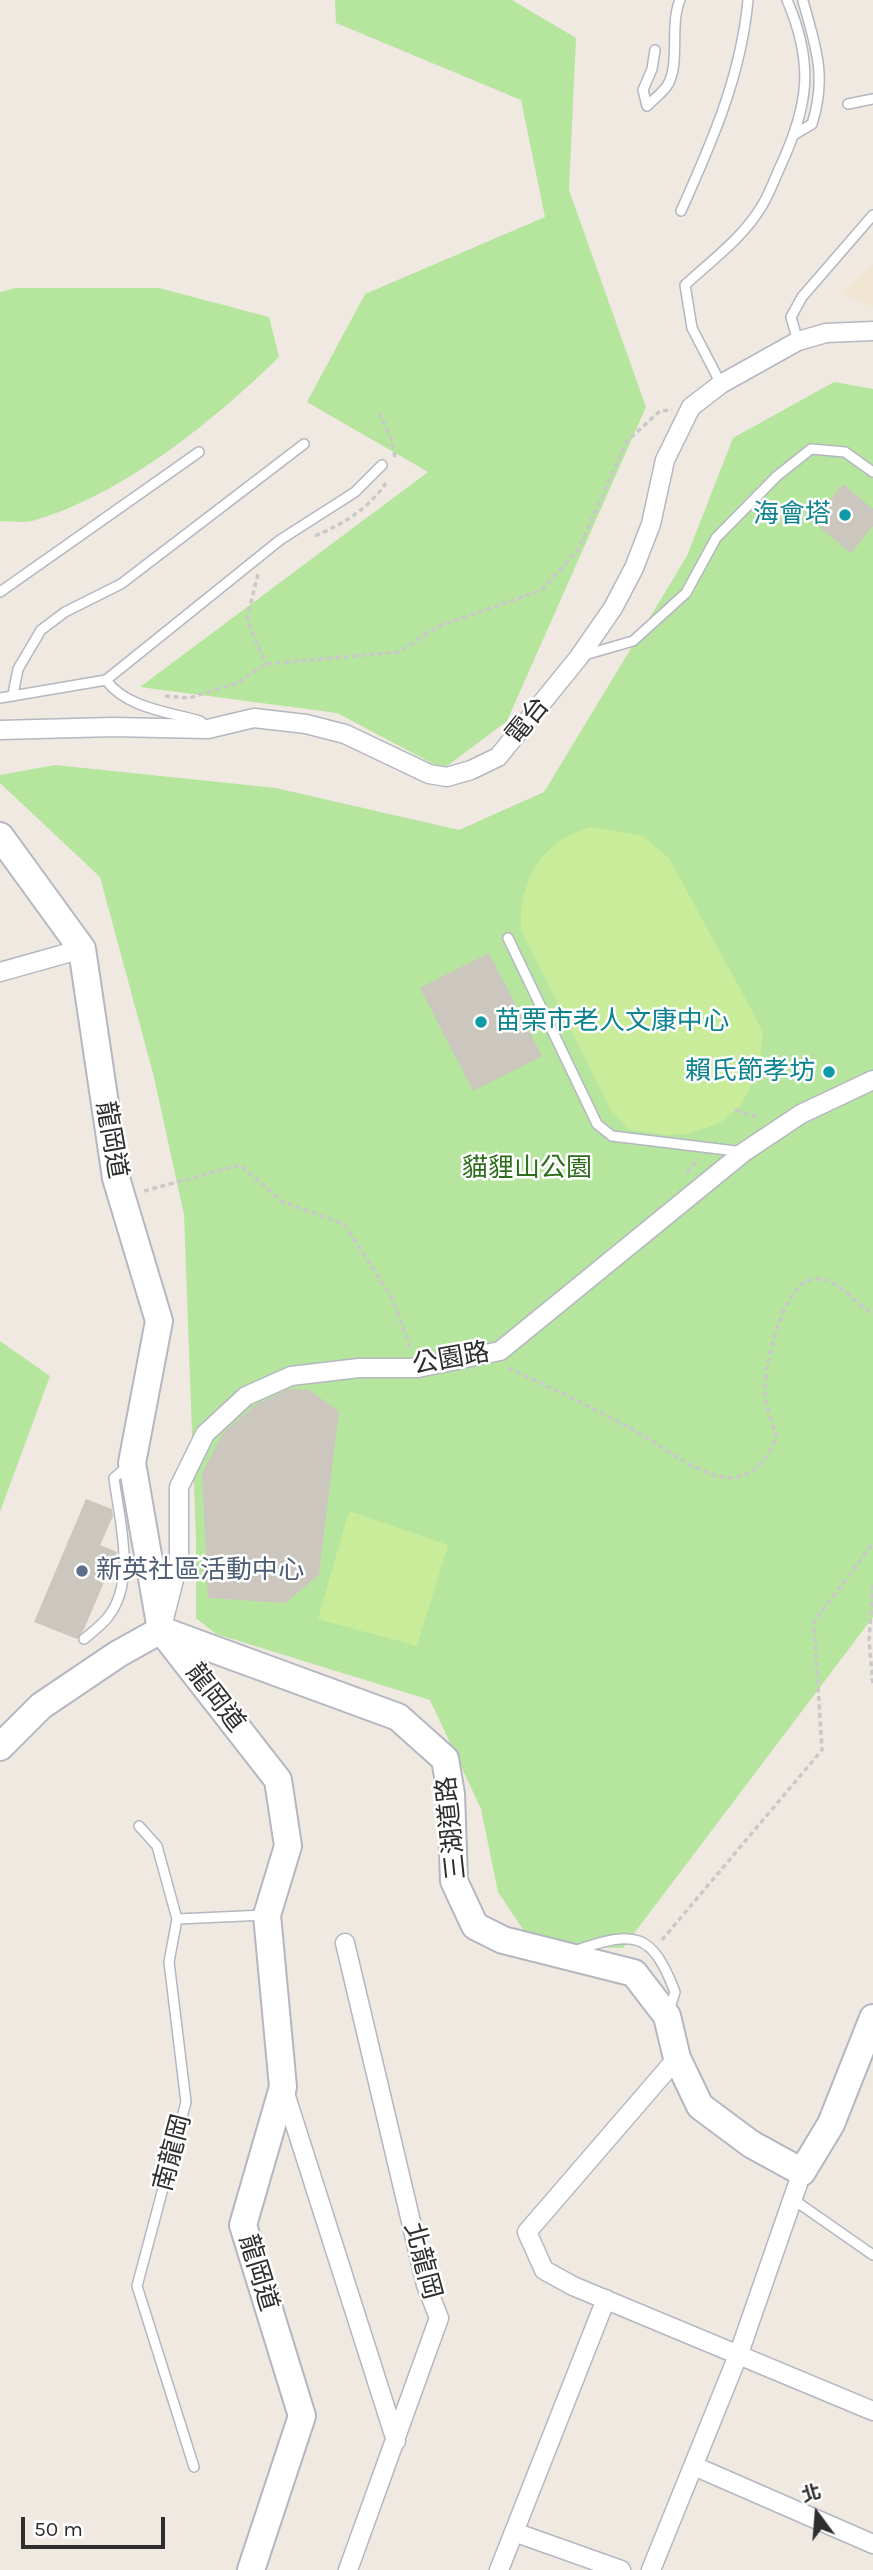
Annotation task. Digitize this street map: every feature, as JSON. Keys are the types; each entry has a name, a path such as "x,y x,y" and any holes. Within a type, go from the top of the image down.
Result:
{"street":[{"name":"電台","path":"0,730 113,727 208,729 254,718 306,724 345,734 429,774 447,777 471,770 498,757 579,657 613,608 634,568 651,524 665,460 691,407 721,384 798,341 826,333 873,331"},
{"name":"龍岡道","path":"0,836 82,949 116,1178 159,1321 132,1463 161,1630 278,1780 288,1846 267,1915 283,2087 243,2225 302,2416 251,2570"},
{"path":"0,972 82,949"},
{"name":"公園路","path":"161,1630 179,1560 179,1487 205,1434 246,1396 291,1376 359,1368 418,1368 500,1351 744,1152 801,1114 873,1080"},
{"path":"0,1747 41,1706 118,1654 161,1630"},
{"name":"三湖道路","path":"161,1630 398,1717 445,1759 451,1794 454,1881 475,1926 503,1940 634,1973 667,2016 677,2058 700,2106 751,2144 803,2172"},
{"name":"北龍岡","path":"345,1943 426,2285 439,2318 348,2570"},
{"path":"651,2570 739,2353 803,2172 831,2124 873,2018"},
{"path":"677,2058 527,2232 544,2270 606,2299 873,2411"},
{"path":"283,2087 396,2441"},
{"path":"499,2570 606,2299"},
{"path":"694,2466 873,2544"},
{"path":"514,2532 621,2570"}],"lane":[{"path":"655,50 652,69 643,90 648,106 668,85 674,55 673,16 680,0"},
{"path":"681,211 717,130 737,71 748,0"},
{"path":"721,384 692,328 685,285 734,239 763,205 795,134 805,97 806,60 788,0"},
{"path":"795,134 812,124 821,95 817,51 803,1"},
{"path":"848,104 873,99"},
{"path":"798,341 791,317 802,297 873,215"},
{"path":"13,694 19,669 41,630 65,612 121,584 304,443"},
{"path":"579,657 633,641 686,593 716,538 777,476 811,449 845,452 873,472"},
{"path":"0,592 200,452"},
{"path":"0,698 106,680 281,540 355,492 382,465"},
{"path":"106,680 113,689 141,705 200,720 208,729"},
{"path":"508,938 597,1124 611,1136 744,1152"},
{"path":"84,1639 109,1616 122,1589 122,1542 114,1478 132,1463"},
{"path":"139,1826 158,1846 177,1919 267,1915"},
{"name":"南龍岡","path":"177,1919 169,1962 186,2102 137,2286 194,2467"},
{"path":"566,1954 614,1937 640,1940 663,1960 676,1992 667,2016"},
{"path":"794,2200 873,2255"}],"path":[{"path":"158,696 189,698 234,684 266,664 399,652 439,626 542,590 578,550 626,442 660,411 691,407"},
{"path":"379,413 392,440 397,468"},
{"path":"312,537 353,518 379,495 393,474"},
{"path":"259,569 256,593 247,619 266,664"},
{"path":"735,1110 760,1116"},
{"path":"122,1197 240,1165 283,1202 344,1224 392,1298 418,1368"},
{"path":"503,1366 640,1433 674,1457 724,1477 749,1474 765,1461 777,1437 765,1402 766,1364 777,1329 797,1287 810,1280 825,1281 842,1287 850,1299 873,1314"},
{"path":"654,1950 822,1750 814,1622 873,1543"},
{"path":"873,1585 873,1686"}],"shaded area":[{"path":"873,264 873,307 841,293"}],"green space":[{"path":"335,0 512,0 576,38 569,190 646,407 507,721 443,769 337,713 140,687 428,472 307,402 365,294 545,217 521,100 336,23"},
{"path":"15,288 159,288 269,317 279,357 196,430 132,475 99,494 32,521 0,521 0,292"},
{"name":"貓貍山公園","path":"834,382 873,389 873,1617 623,1948 534,1946 498,1892 481,1809 430,1700 216,1634 196,1618 196,1540 184,1215 154,1077 100,877 0,783 0,775 55,765 276,788 459,830 544,792 687,556 733,438"},
{"path":"593,827 643,836 669,858 763,1031 759,1071 741,1105 721,1123 688,1134 668,1135 630,1130 612,1113 521,930 524,895 537,864 561,840"},
{"path":"0,1341 50,1376 0,1512"},
{"path":"349,1511 448,1545 417,1646 318,1619"}],"building":[{"name":"海會塔","path":"843,484 873,509 873,526 851,553 812,521"},
{"name":"苗栗市老人文康中心","path":"489,953 542,1056 473,1091 420,988"},
{"path":"289,1389 309,1390 339,1411 319,1575 285,1603 208,1598 202,1473 224,1432 257,1404"},
{"name":"新英社區活動中心","path":"86,1499 112,1509 113,1516 100,1545 117,1552 84,1629 77,1639 34,1622"}],"place":[{"name":"海會塔","path":"845,515"},
{"name":"苗栗市老人文康中心","path":"481,1022"},
{"name":"賴氏節孝坊","path":"829,1072"},
{"name":"新英社區活動中心","path":"82,1571"}]}
